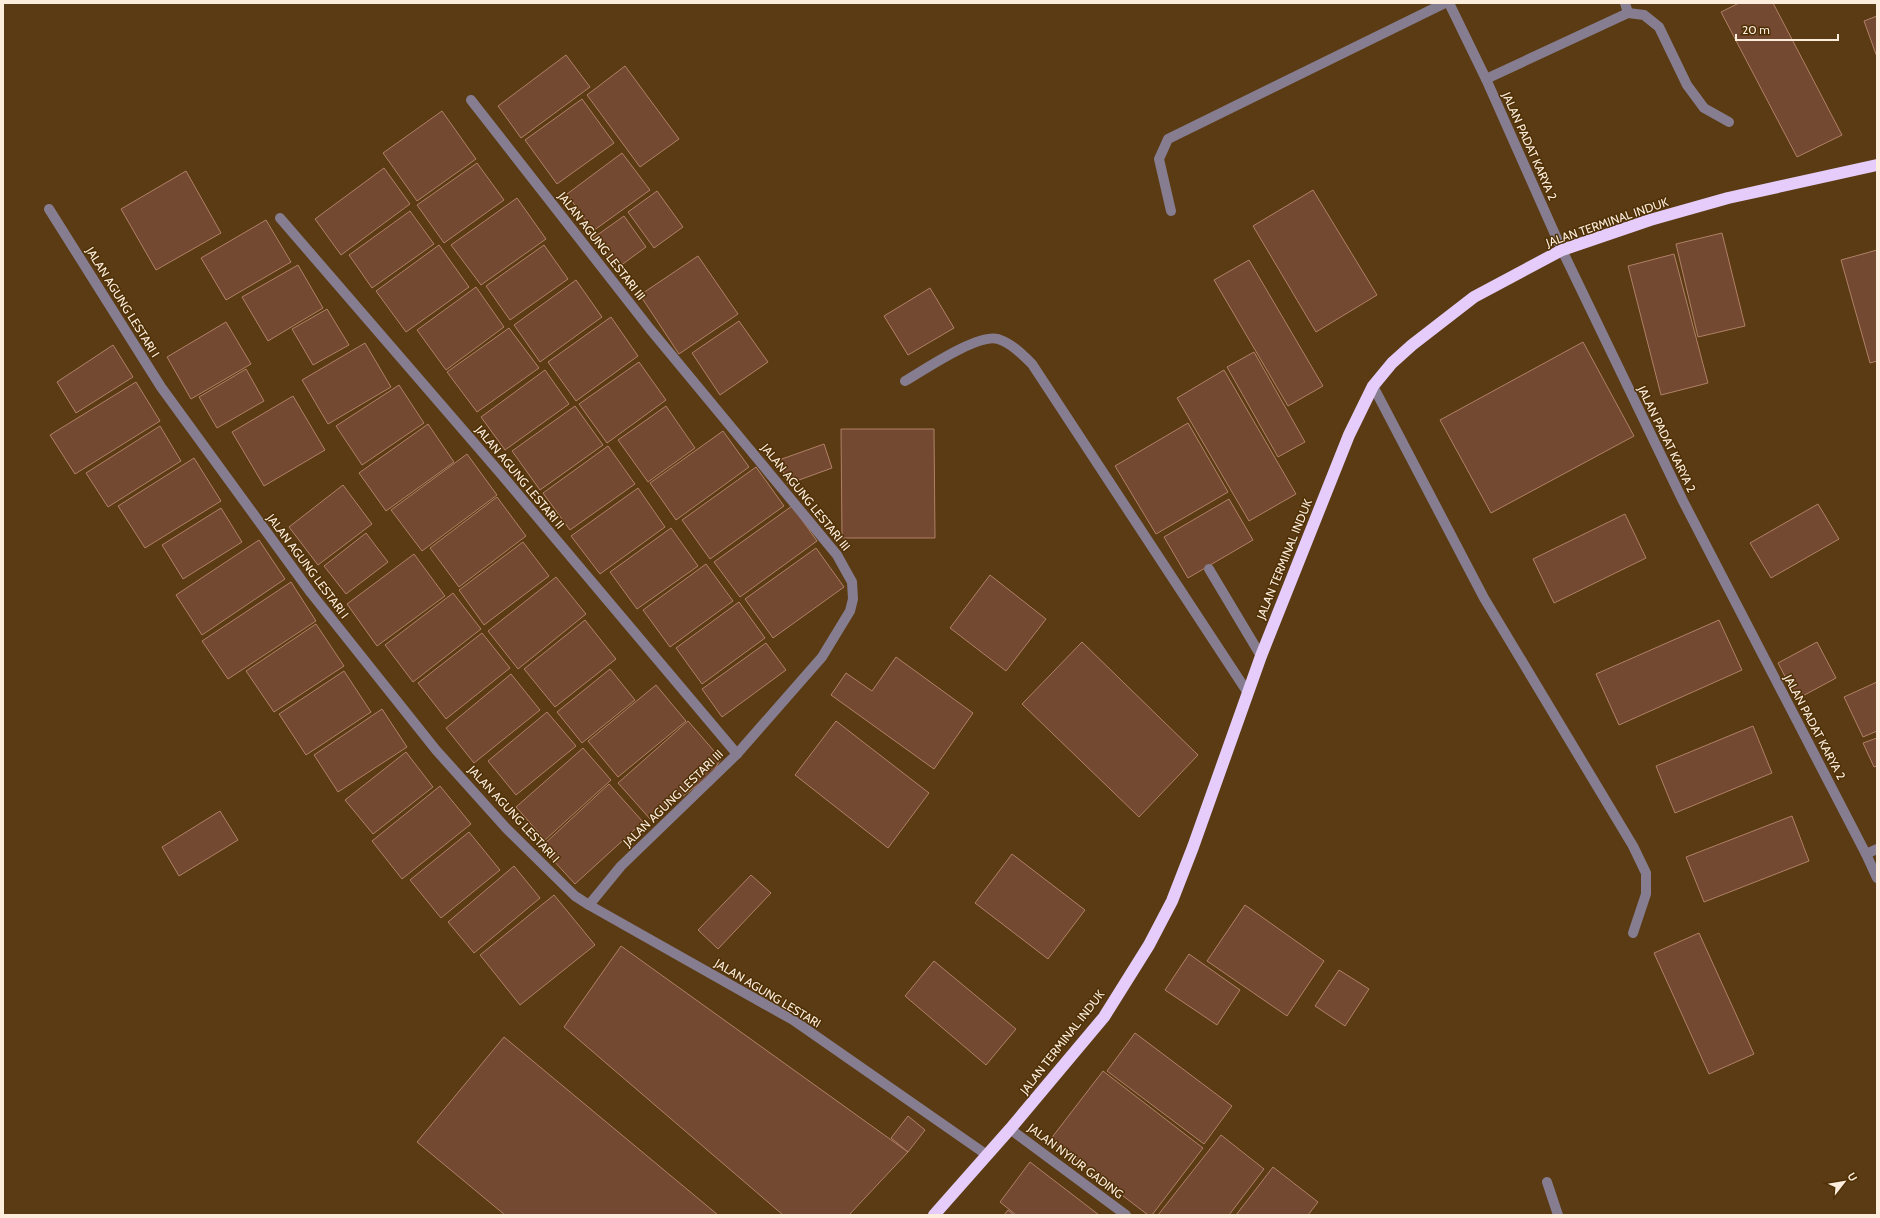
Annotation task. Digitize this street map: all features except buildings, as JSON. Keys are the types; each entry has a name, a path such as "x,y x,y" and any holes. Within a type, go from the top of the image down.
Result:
{"highway":[{"name":"JALAN TERMINAL INDUK","path":"934,1215 987,1156 1104,1017 1149,945 1172,901 1193,847 1261,656 1349,435 1373,386 1392,363 1412,344 1474,297 1562,250 1650,220 1721,200 1877,165"}],"street":[{"path":"1171,210 1159,159 1168,139 1445,3"},
{"name":"JALAN PADAT KARYA 2","path":"1449,3 1486,79 1562,250 1683,501 1866,854 1877,878"},
{"path":"1625,3 1628,13"},
{"path":"1486,79 1628,13 1644,15 1659,27 1687,85 1704,108 1729,122"},
{"name":"JALAN AGUNG LESTARI III","path":"471,100 650,329 838,555 852,582 853,600 850,611 822,657 737,754 621,866 589,905"},
{"name":"JALAN AGUNG LESTARI I","path":"49,209 161,387 311,593 436,750 506,828 575,896 589,905"},
{"name":"JALAN AGUNG LESTARI II","path":"280,218 501,474 737,754"},
{"path":"905,382 973,342 989,338 1008,344 1021,353 1032,364 1248,693"},
{"path":"1373,386 1484,598 1633,846 1646,873 1646,894 1634,933"},
{"path":"1209,569 1261,656"},
{"path":"1866,854 1877,849"},
{"name":"JALAN AGUNG LESTARI","path":"589,905 793,1020 987,1156"},
{"name":"JALAN NYIUR GADING","path":"1010,1129 1126,1215"},
{"path":"1547,1182 1558,1215"}]}
